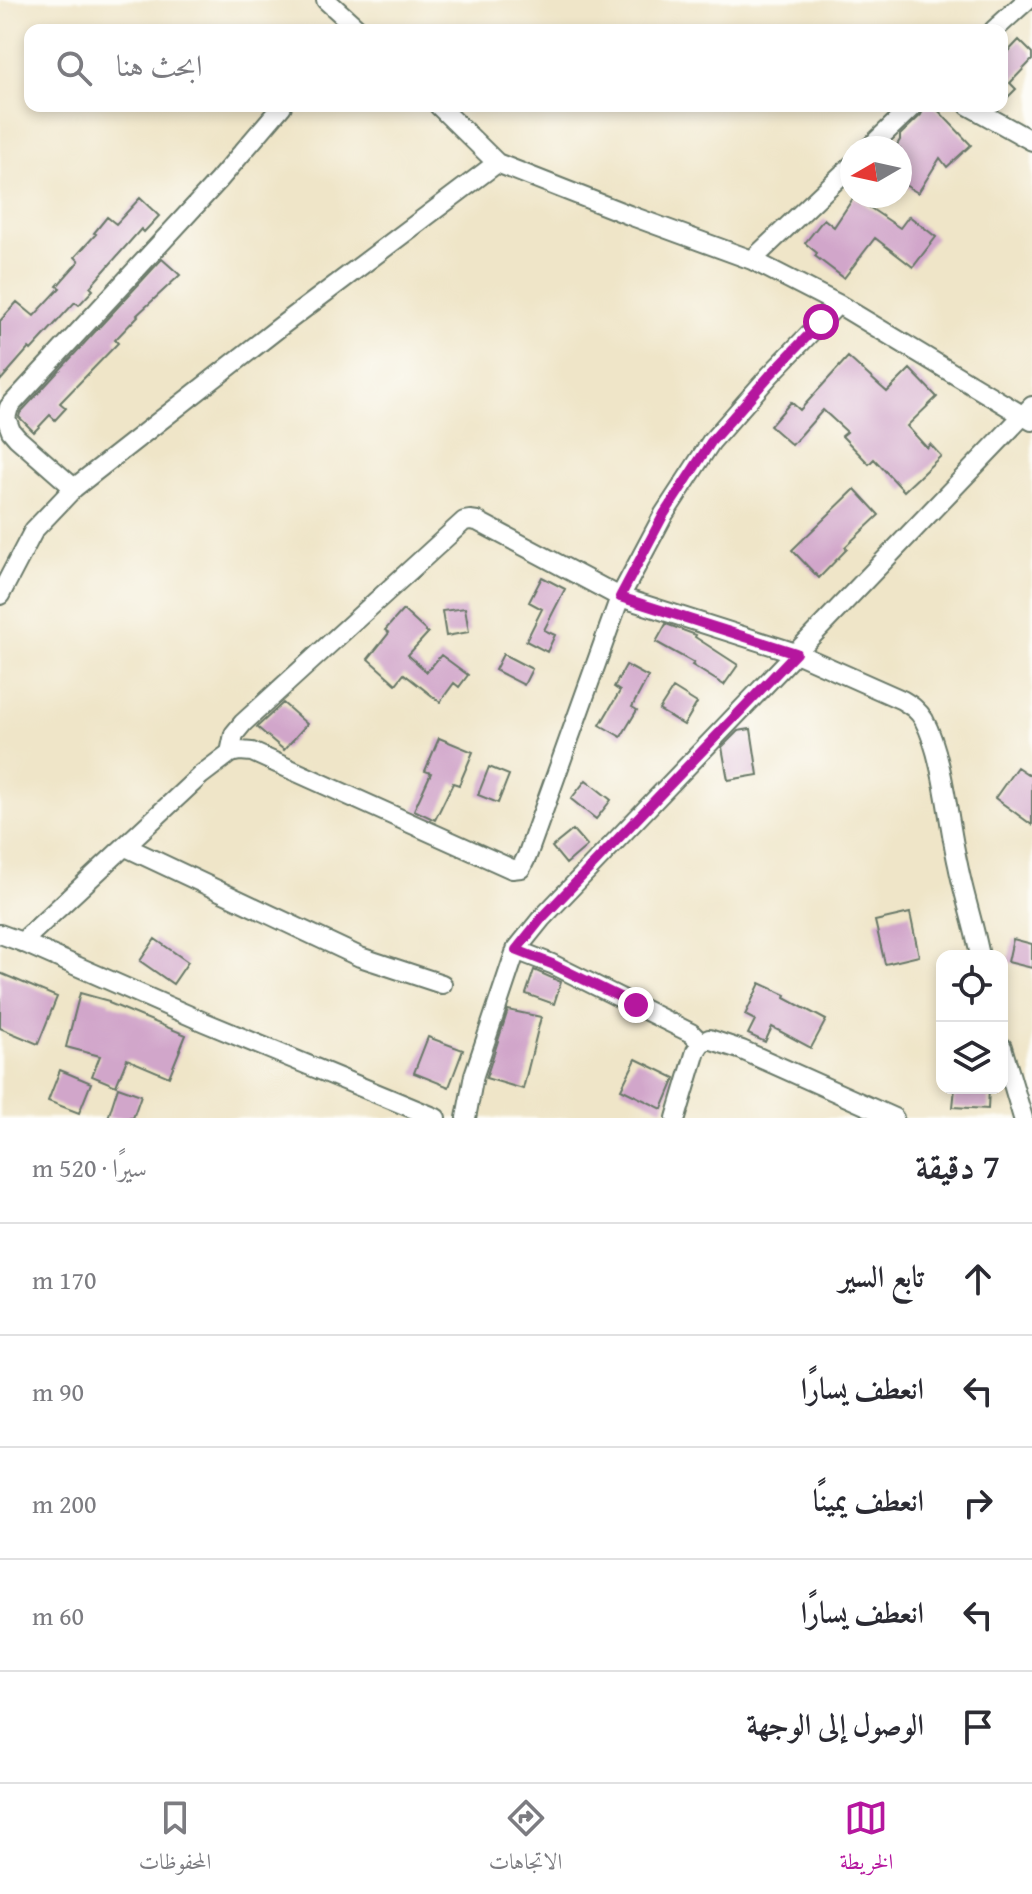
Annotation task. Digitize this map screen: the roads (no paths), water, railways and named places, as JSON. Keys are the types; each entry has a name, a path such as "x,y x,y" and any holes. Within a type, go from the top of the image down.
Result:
{"street":[{"path":"326,0 349,24"},
{"path":"1001,24 1027,0"},
{"path":"74,488 11,431 6,418 9,407 218,181 277,112"},
{"path":"445,112 497,163 752,260 838,304 1029,414 541,919 516,950 474,1075 466,1118"},
{"path":"882,136 907,112"},
{"path":"980,112 1032,141"},
{"path":"0,595 34,530 74,488 497,163"},
{"path":"752,260 840,176"},
{"path":"22,942 201,775 230,753 240,751 252,752 512,869 521,868 620,597 664,514 711,442 838,304"},
{"path":"230,753 234,734 243,723 464,521 477,521 620,597 796,653 917,709 932,741 979,950"},
{"path":"126,847 360,957 442,984"},
{"path":"0,934 436,1118"},
{"path":"516,950 552,964 691,1033 701,1043"},
{"path":"676,1118 696,1051 701,1043 709,1039 742,1050 894,1118"},
{"path":"1008,1067 1023,1118"}]}
